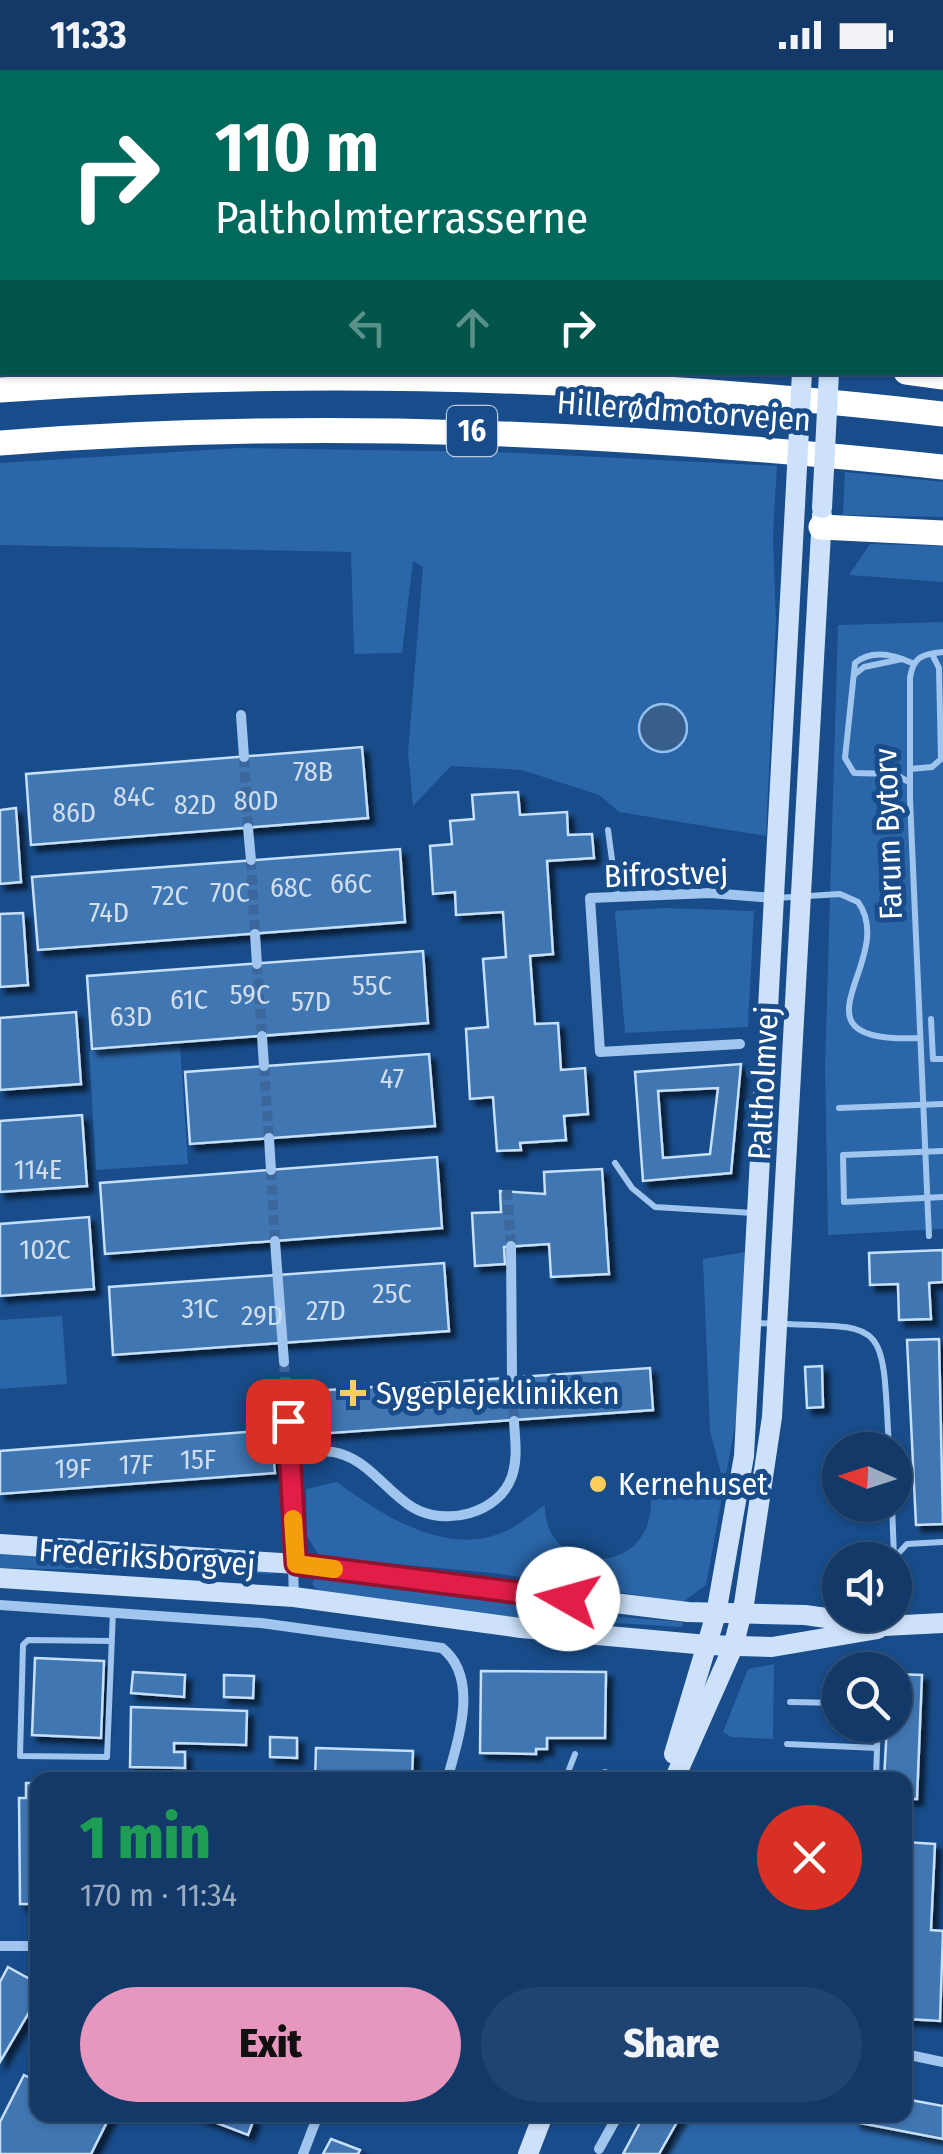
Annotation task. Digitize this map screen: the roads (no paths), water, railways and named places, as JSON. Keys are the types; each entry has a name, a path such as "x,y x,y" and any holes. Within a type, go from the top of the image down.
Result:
{"highway":[{"name":"Hillerødmotorvejen","path":"0,390 255,378 503,378 766,394 943,414"},
{"name":"Hillerødmotorvejen","path":"0,443 258,430 519,432 765,447 943,466"},
{"path":"822,517 943,533"}],"street":[{"name":"Paltholmvej","path":"668,1772 716,1614 744,1456 802,375"},
{"name":"Paltholmvej","path":"678,1772 733,1647 764,1484 779,1324 828,375"},
{"path":"795,515 822,517"},
{"path":"241,715 244,757"},
{"path":"248,828 250,860"},
{"name":"Bifrostvej","path":"740,1044 600,1052 590,898 710,894 775,898"},
{"path":"256,934 257,964"},
{"path":"262,1036 264,1066"},
{"path":"269,1138 271,1170"},
{"path":"276,1241 284,1362"},
{"path":"511,1246 512,1378"},
{"path":"288,1421 296,1564 294,1597"},
{"path":"290,1456 313,1451 348,1456 414,1509 438,1516 463,1515 501,1496 511,1480 516,1458 514,1421"},
{"name":"Frederiksborgvej","path":"0,1544 296,1564 716,1614 822,1617"},
{"name":"Frederiksborgvej","path":"0,1578 294,1597 522,1628 707,1646 772,1647 871,1632"},
{"path":"0,1605 114,1610 426,1643 454,1658 463,1693 460,1735 450,1772"},
{"name":"Frederiksborgvej","path":"912,1625 943,1623"},
{"path":"0,1946 30,1946"},
{"path":"912,2055 943,2062"},
{"path":"304,2154 315,2122"},
{"path":"528,2154 540,2122"},
{"path":"599,2149 614,2122"}],"lane":[{"path":"910,783 894,774 862,776 848,766 851,678 855,663 864,656 890,654 912,663 943,652"},
{"path":"910,768 932,767 940,759 939,668 932,653"},
{"name":"Farum Bytorv","path":"912,663 910,783 929,1236"},
{"path":"608,830 618,898"},
{"name":"Farum Bytorv","path":"775,898 802,894 848,896 863,910 868,928 851,1000 852,1023 859,1033 880,1040 920,1038"},
{"path":"931,1018 933,1059 943,1059"},
{"path":"839,1108 943,1104"},
{"path":"943,1151 843,1155 844,1202 943,1198"},
{"path":"615,1163 632,1188 655,1207 758,1213"},
{"path":"752,1323 854,1326 872,1334 884,1356 888,1432"},
{"path":"912,1544 943,1542"},
{"path":"112,1641 28,1640 23,1646 20,1756 107,1758 114,1610"},
{"path":"790,1702 822,1703"},
{"path":"876,1772 877,1742"},
{"path":"787,1744 877,1748"},
{"path":"569,1772 575,1754"}],"tunnel":[{"path":"244,757 248,828"},
{"path":"251,860 255,934"},
{"path":"257,964 262,1036"},
{"path":"264,1066 269,1138"},
{"path":"271,1170 275,1241"},
{"path":"507,1190 511,1246"},
{"path":"284,1362 288,1421"},
{"path":"512,1378 514,1421"}],"place":[{"name":"Sygeplejeklinikken","path":"353,1393"},
{"name":"Kernehuset","path":"598,1484"}]}
